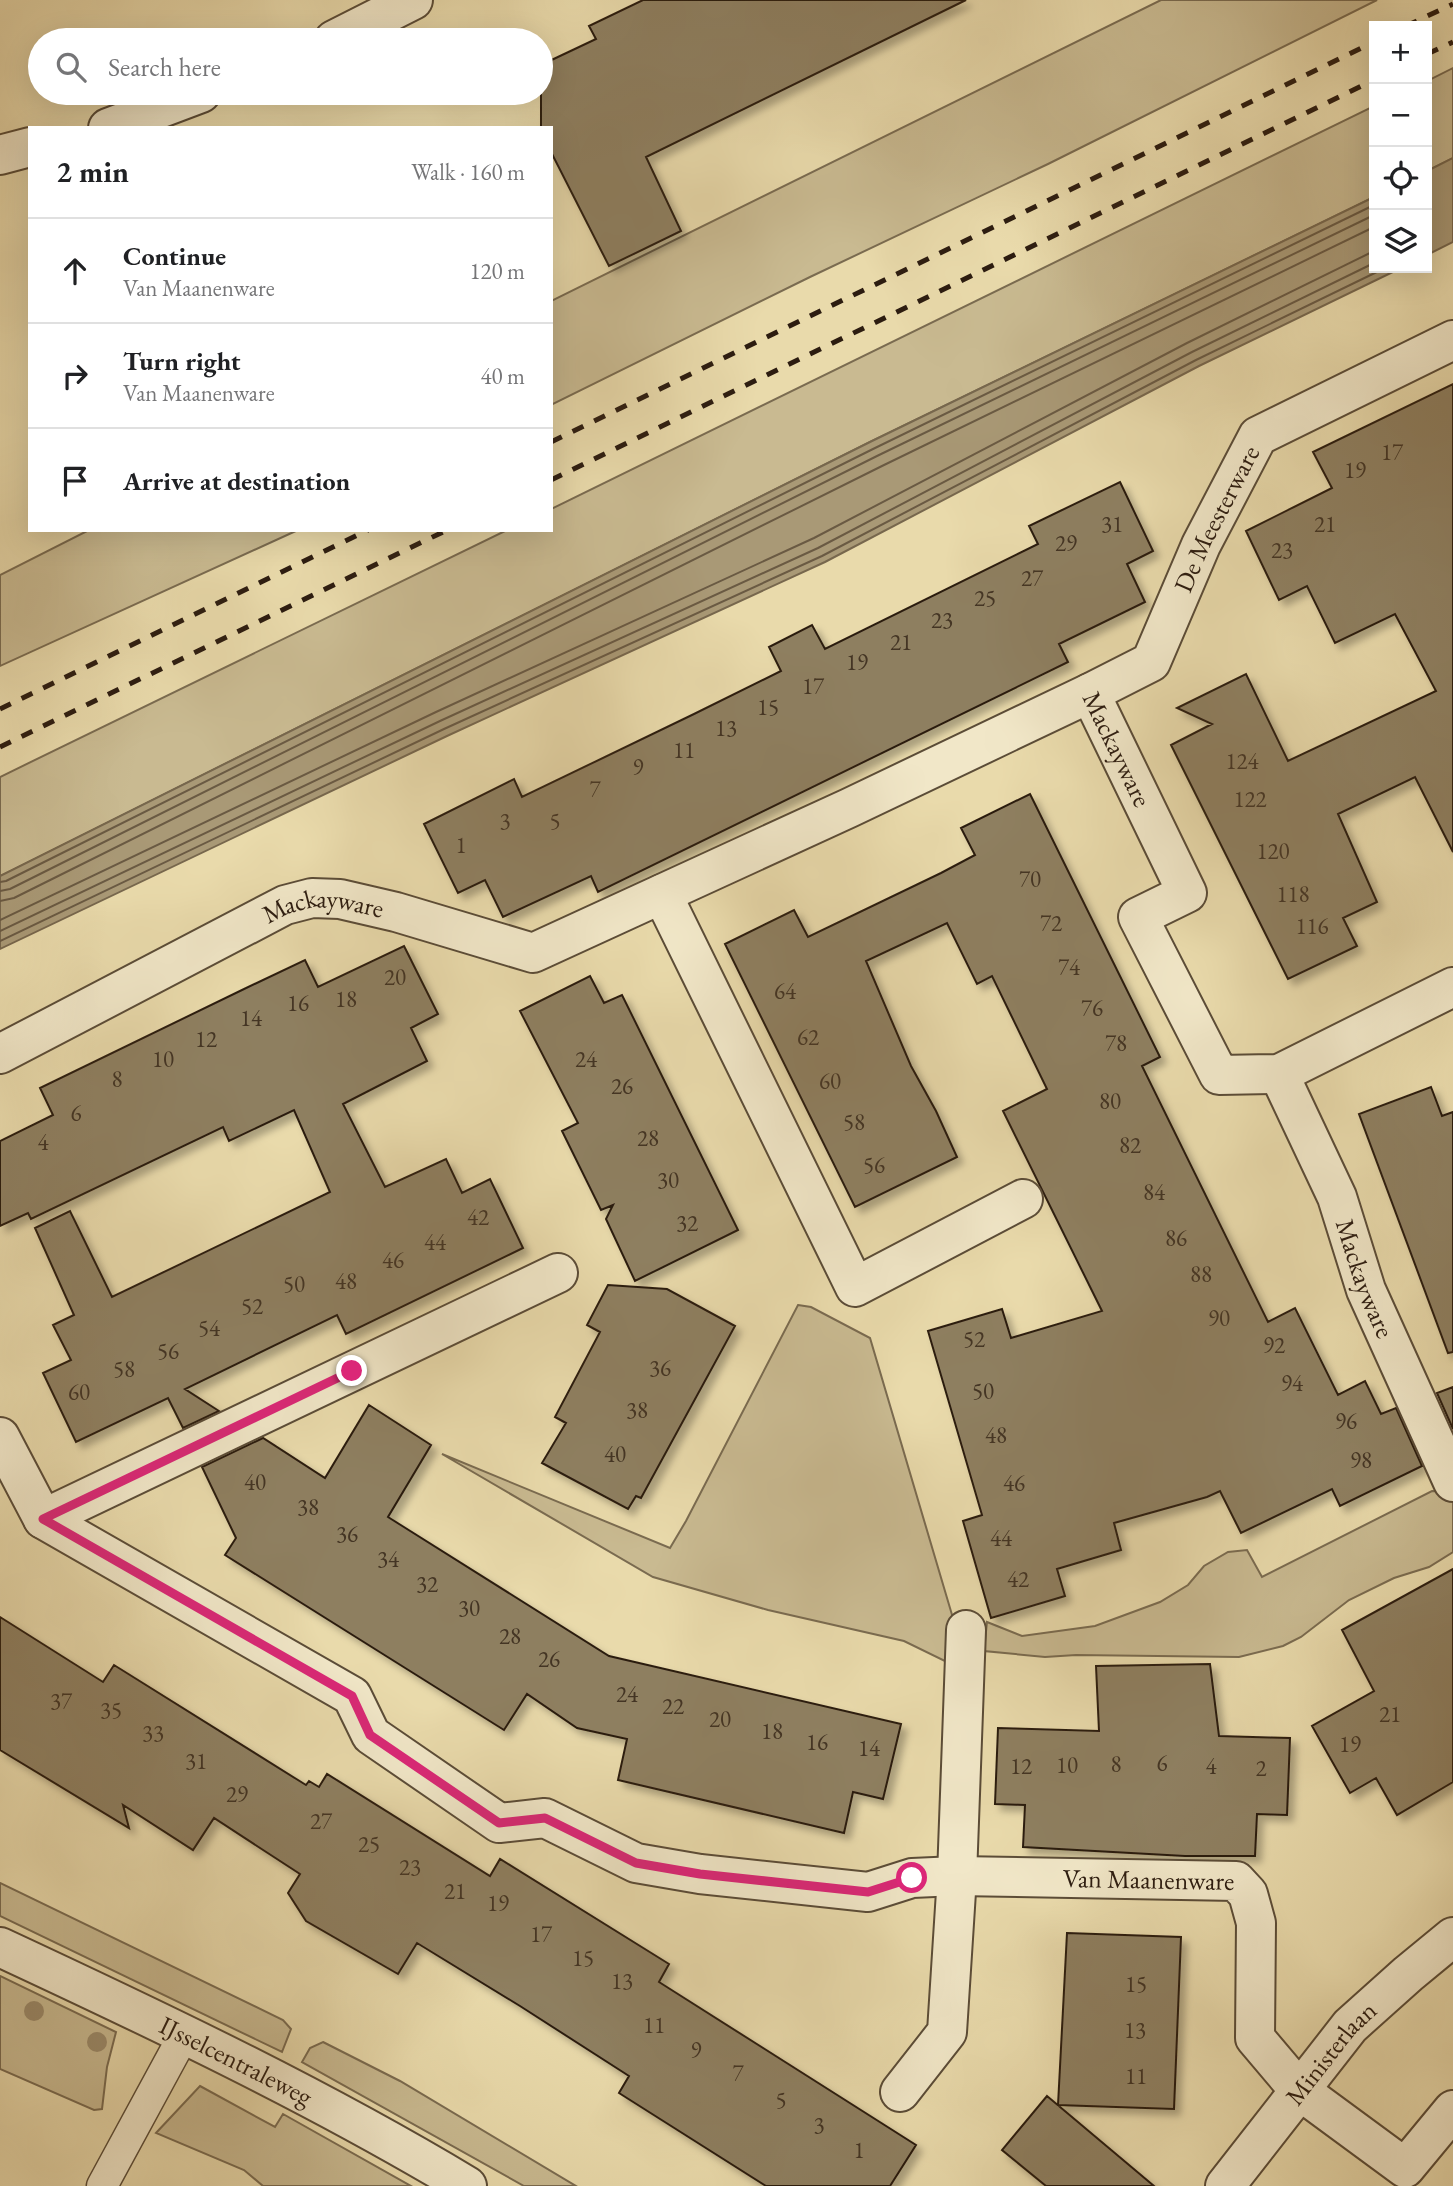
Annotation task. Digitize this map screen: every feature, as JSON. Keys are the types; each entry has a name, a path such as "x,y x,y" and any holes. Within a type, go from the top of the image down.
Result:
{"street":[{"path":"357,28 412,0"},
{"path":"113,126 169,105"},
{"name":"De Meesterware","path":"1090,693 1151,662 1201,545 1258,436 1453,340"},
{"name":"Mackayware","path":"0,1054 285,905 312,898 340,899 396,912 533,953 1090,693 1187,893 1138,917 1219,1075 1279,1074 1453,987"},
{"path":"662,894 855,1287 1023,1199"},
{"name":"Mackayware","path":"1279,1074 1337,1197 1366,1290 1453,1482"},
{"path":"0,1437 43,1519 558,1273"},
{"name":"Van Maanenware","path":"43,1519 352,1696 370,1735 499,1823 545,1818 636,1863 700,1874 868,1892 912,1878 957,1876 1236,1881 1248,1894 1256,1923 1255,2038 1299,2090"},
{"path":"900,2092 947,2032 957,1876 966,1630"},
{"name":"Ministerlaan","path":"1225,2186 1350,2026 1453,1937"},
{"name":"IJsselcentraleweg","path":"0,1947 186,2033 292,2088 467,2186"},
{"path":"1299,2090 1399,2177 1453,2109"}],"lane":[{"path":"102,2186 186,2033"}],"shaded area":[{"path":"1161,0 1377,0 1048,164 810,277 553,404 553,300"},
{"path":"1453,68 1453,158 1432,168 1432,84 1432,78"},
{"path":"1369,108 1369,199 870,442 0,876 0,777 503,532 553,532 553,508"},
{"path":"85,532 294,532 0,666 0,575"},
{"path":"798,1305 811,1307 870,1338 958,1635 955,1666 904,1641 768,1610 653,1577 442,1454 670,1548"},
{"path":"1432,1491 1453,1492 1453,1552 1429,1567 1394,1578 1349,1600 1301,1637 1283,1646 1239,1657 1045,1657 984,1651 987,1622 1022,1636 1095,1626 1160,1602 1188,1585 1204,1566 1228,1552 1247,1550 1262,1577"},
{"path":"0,1883 283,2020 291,2029 282,2052 0,1916"},
{"path":"0,1976 116,2032 107,2067 102,2109 94,2110 0,2069"},
{"path":"323,2042 400,2081 576,2186 524,2186 302,2062 310,2048"},
{"path":"200,2086 275,2127 283,2114 411,2186 263,2186 244,2170 156,2133"}],"water":[{"path":"1453,158 1453,242 1432,252 1432,210 1432,168"},
{"path":"1369,199 1369,273 1391,273 1199,366 825,562 447,736 0,949 0,876 870,442"}],"building":[{"path":"643,0 966,0 646,157 681,231 609,266 553,156 553,126 541,126 541,105 553,105 553,59 596,39 589,26"},
{"path":"1453,384 1453,852 1415,777 1338,814 1377,902 1343,918 1357,946 1288,979 1171,745 1212,724 1177,708 1246,674 1288,761 1436,691 1395,614 1335,643 1307,586 1279,600 1246,531 1332,488 1313,452"},
{"path":"1120,482 1153,551 1127,564 1145,602 1059,644 1068,662 598,892 591,876 503,917 485,880 458,893 424,824 514,779 522,797 694,714 781,671 769,647 812,625 825,649 1038,544 1029,526"},
{"path":"1030,794 1160,1057 1142,1066 1268,1322 1295,1308 1338,1395 1365,1381 1381,1414 1396,1408 1422,1466 1340,1506 1332,1489 1241,1533 1220,1491 1114,1523 1121,1550 1057,1569 1065,1596 991,1618 963,1521 982,1515 928,1331 1002,1309 1011,1338 1102,1311 1003,1111 1047,1089 992,976 977,984 947,923 866,961 911,1066 957,1157 855,1207 725,944 794,910 808,937 941,873 975,855 961,828"},
{"path":"404,946 438,1014 411,1028 427,1061 343,1104 385,1187 446,1159 462,1193 490,1179 523,1248 346,1334 337,1315 185,1389 219,1411 183,1428 168,1398 76,1442 43,1373 71,1360 53,1325 74,1315 35,1228 70,1211 112,1297 330,1192 294,1110 229,1141 223,1127 31,1219 28,1213 0,1226 0,1141 53,1115 40,1088 242,990 305,960 318,987"},
{"path":"590,976 604,1003 622,995 738,1230 635,1281 606,1219 613,1205 601,1210 562,1131 578,1123 520,1011"},
{"path":"1431,1087 1442,1116 1453,1112 1453,1352 1448,1353 1359,1114"},
{"path":"608,1285 667,1289 735,1326 641,1498 636,1496 628,1509 542,1463 566,1423 555,1417 600,1332 587,1325"},
{"path":"1453,1387 1453,1429 1437,1393"},
{"path":"369,1405 431,1445 388,1517 609,1656 901,1724 883,1799 853,1792 844,1833 618,1780 627,1739 577,1728 527,1694 504,1730 225,1555 236,1538 202,1467 263,1438 325,1478"},
{"path":"1453,1569 1453,1782 1397,1815 1376,1778 1350,1793 1312,1726 1374,1691 1342,1630"},
{"path":"0,1617 103,1682 114,1665 306,1785 309,1781 319,1787 327,1774 490,1876 500,1859 669,1964 659,1982 916,2145 890,2186 766,2186 619,2093 629,2076 417,1943 398,1974 306,1921 288,1893 300,1874 214,1818 193,1850 123,1805 129,1828 0,1750"},
{"path":"1210,1664 1219,1736 1290,1738 1287,1815 1257,1814 1255,1856 1185,1856 1023,1847 1025,1805 995,1804 998,1728 1099,1731 1096,1666"},
{"path":"1067,1933 1181,1937 1174,2109 1058,2105"},
{"path":"1047,2096 1154,2186 1046,2186 1002,2150"}],"railway":[{"path":"1417,21 1453,4"},
{"path":"1432,52 1453,42"},
{"path":"553,441 1369,44"},
{"path":"553,479 1369,82"},
{"path":"0,709 364,532"},
{"path":"0,747 443,532"}],"route":[{"path":"352,1371 43,1519 352,1696 370,1735 499,1823 545,1818 636,1863 700,1874 868,1892 912,1878"}]}
